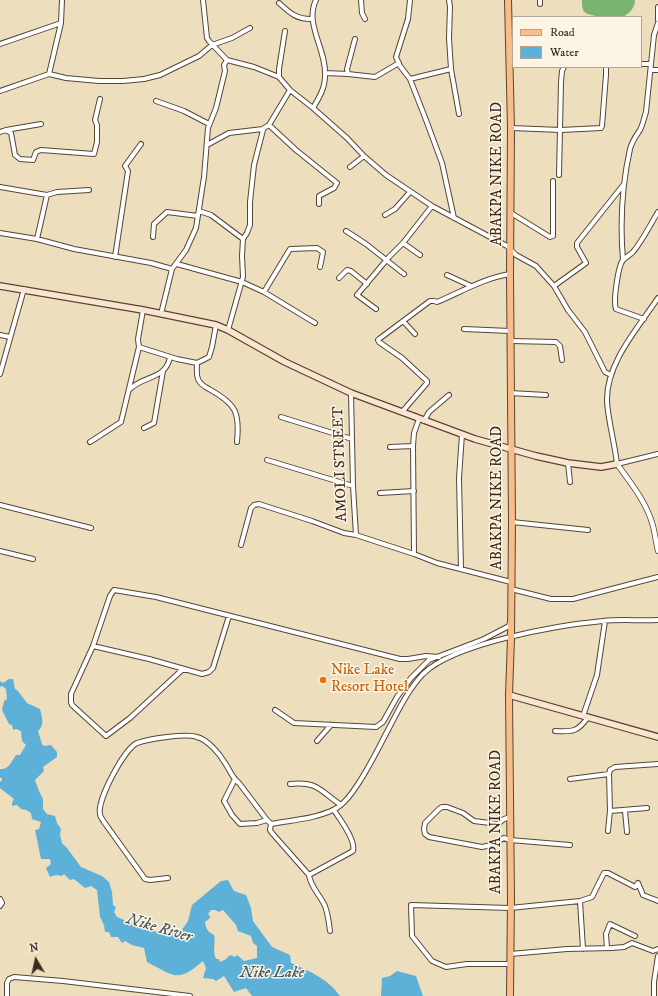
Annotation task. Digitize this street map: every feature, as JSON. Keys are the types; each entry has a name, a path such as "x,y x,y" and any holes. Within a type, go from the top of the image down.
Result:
{"main road":[{"name":"ABAKPA NIKE ROAD","path":"508,0 511,128 510,449 512,522 509,695 510,996"},
{"path":"0,286 144,310 216,325 228,330 285,362 351,393 476,439 536,456 568,463 601,467 617,464"},
{"path":"509,695 658,737"}],"street":[{"path":"49,74 60,23 62,0"},
{"path":"203,0 206,34 212,45 227,60 254,67 280,77"},
{"path":"313,108 321,95 326,73 312,19 316,0"},
{"path":"361,0 362,12 365,19"},
{"path":"410,0 408,19 396,57 404,73 410,79 442,163 454,218"},
{"path":"449,0 451,69 459,114"},
{"path":"279,4 293,15 304,19 312,19"},
{"path":"658,7 658,20"},
{"path":"0,44 60,23"},
{"path":"644,319 619,311 615,307 618,276 623,260 621,224 630,149 634,138 643,123 646,112 654,35 658,23"},
{"path":"0,91 49,74 66,78 99,81 144,79 160,75 199,56 212,45 232,38 250,28"},
{"path":"285,31 279,69 280,77 290,90 347,138 364,156 410,192 432,206 507,246 516,255 536,266 554,286 568,310 585,332 605,372 611,375"},
{"path":"348,74 355,39"},
{"path":"161,314 172,270 192,240 199,213 208,124 216,108 225,71 224,65 227,60"},
{"path":"326,73 375,77 399,63"},
{"path":"642,64 651,64"},
{"path":"560,175 561,82 564,68"},
{"path":"511,128 561,130 598,129 602,126 606,68"},
{"path":"410,79 451,69"},
{"path":"651,70 658,70"},
{"path":"207,145 229,133 263,128 269,125 290,90"},
{"path":"6,130 10,133 16,155 20,159 33,160 36,152 41,150 94,154 97,142 97,126 95,120 100,99"},
{"path":"156,101 184,111 208,124"},
{"path":"0,132 41,124"},
{"path":"269,125 296,150 338,183 334,188 320,196 319,204"},
{"path":"228,330 242,282 243,239 250,225 250,202 254,165 263,128"},
{"path":"115,257 128,171 125,166 141,144"},
{"path":"350,167 364,156"},
{"path":"510,213 550,236 553,236 553,181"},
{"path":"554,286 586,262 577,247 577,243 625,183"},
{"path":"0,187 47,195 57,192 89,190"},
{"path":"385,216 395,209 410,192"},
{"path":"37,239 47,195"},
{"path":"376,309 357,296 403,243 432,206"},
{"path":"153,238 154,224 167,212 211,215 243,239"},
{"path":"623,260 633,252 658,212"},
{"path":"346,231 366,244 404,274"},
{"path":"0,233 37,239 115,257 151,263 172,270"},
{"path":"403,243 420,255"},
{"path":"264,292 290,249 317,248 321,250 323,255 320,267"},
{"path":"177,264 242,282 264,292 315,323"},
{"path":"340,278 347,270 351,271 367,284"},
{"path":"402,412 427,383 427,381 402,358 378,340 430,301 437,302 471,286 510,274"},
{"path":"447,275 471,286"},
{"path":"0,374 24,289"},
{"path":"658,298 619,356 608,386 607,402 617,464 642,499 653,525 658,550"},
{"path":"90,442 121,422 139,347 138,339 144,310"},
{"path":"403,321 415,334"},
{"path":"139,347 170,357 197,363 204,361 209,357 216,325"},
{"path":"464,329 510,331"},
{"path":"0,336 10,337"},
{"path":"511,341 556,342 560,346 562,360"},
{"path":"128,391 134,384 163,371 168,366 170,357"},
{"path":"197,363 198,380 200,383 219,395 235,409 239,425 237,442"},
{"path":"144,428 154,423 163,371"},
{"name":"AMOLI STREET","path":"351,393 353,486 356,535"},
{"path":"510,393 546,395"},
{"path":"414,554 414,433 429,412 449,394"},
{"path":"281,417 352,439"},
{"path":"461,569 459,478 462,434"},
{"path":"390,446 413,446"},
{"path":"617,464 658,454"},
{"path":"267,460 353,486"},
{"path":"568,463 570,482"},
{"path":"380,493 414,491"},
{"path":"241,545 252,508 254,505 259,504 344,533 356,535 414,554 437,563 511,582 510,625 484,639 430,660 411,678 397,697 383,722 378,726 294,723 275,710"},
{"path":"0,505 91,528"},
{"path":"512,522 588,530"},
{"path":"0,551 33,559"},
{"path":"511,589 551,599 574,599 658,578"},
{"path":"183,669 130,718 106,736 72,705 71,702 71,694 93,646 110,596 114,590 156,597 400,659 426,656 439,657"},
{"path":"93,646 202,674 209,672 213,668 229,616"},
{"path":"168,878 150,880 145,878 100,814 100,807 104,795 119,762 129,749 137,743 186,735 198,737 208,742 225,762 235,779 267,820 272,824 315,816 334,810 341,805 354,790 370,765 404,698 422,675 448,657 526,633 605,621 658,620"},
{"path":"555,732 574,731 580,727 586,716 597,675 605,621"},
{"path":"316,741 331,725"},
{"path":"608,831 610,811 610,770 615,767 658,764"},
{"path":"570,779 609,774"},
{"path":"235,779 224,801 232,815 240,824 257,823 267,820"},
{"path":"290,784 306,783 313,785 341,805"},
{"path":"510,817 504,819 498,824 474,821 463,813 447,807 442,807 425,823 424,829 425,834 429,837 482,847 491,845 504,838 510,840 570,844"},
{"path":"610,811 625,811 647,808"},
{"path":"309,875 353,851 354,846 352,840 334,810"},
{"path":"625,811 627,832"},
{"path":"272,824 270,830 272,833 309,875 310,882 326,907 330,931"},
{"path":"510,964 474,964 446,967 432,961 412,936 411,905 510,908 580,901 592,897 604,873 608,873 635,887 638,884 643,895 658,901"},
{"path":"0,899 2,903 0,906"},
{"path":"580,901 582,949"},
{"path":"607,948 606,934 610,924 635,936"},
{"path":"510,954 620,948 632,943 653,951 658,949"},
{"path":"654,996 654,982 658,956"},
{"path":"7,996 7,983 9,979 14,978 63,980 190,996"}],"green space":[{"path":"582,0 635,0 633,8 624,16 595,16 585,12 583,9"}],"water":[{"name":"Nike Lake","path":"9,679 13,679 15,689 27,703 40,709 42,726 38,731 42,744 44,746 51,745 57,752 57,757 43,767 44,771 35,780 43,799 43,809 47,814 55,816 61,829 60,835 62,843 81,867 102,876 109,882 112,892 113,905 116,907 114,912 117,917 162,933 179,934 188,921 192,905 221,881 228,880 234,891 246,895 251,908 253,921 272,947 290,955 291,963 312,972 324,980 340,996 252,996 246,988 234,992 224,976 216,981 213,979 203,978 206,968 203,961 187,973 175,975 147,962 144,948 132,945 125,941 122,943 118,937 111,937 109,932 105,932 104,925 100,917 97,890 91,886 85,888 74,879 70,880 64,874 62,876 56,875 50,877 46,868 51,864 50,859 41,859 35,830 39,829 41,822 32,819 31,813 21,809 17,805 12,806 14,799 0,788 2,778 0,778 0,769 8,767 16,755 20,755 26,745 22,741 21,731 16,729 13,730 12,725 9,724 2,710 4,701 7,699 6,689 2,686 0,687 0,681 3,683","holes":["211,910 219,912 223,910 236,925 238,931 251,936 253,943 257,946 257,958 244,961 237,955 235,957 230,955 220,962 219,959 216,959 214,953 214,935 210,933 205,922 210,918 208,914"]},
{"path":"397,971 416,976 423,996 381,996 382,978 390,976"}],"place":[{"name":"Nike Lake Resort Hotel","path":"323,680"}],"water label":[{"name":"Nike River","path":"159,929"}]}
